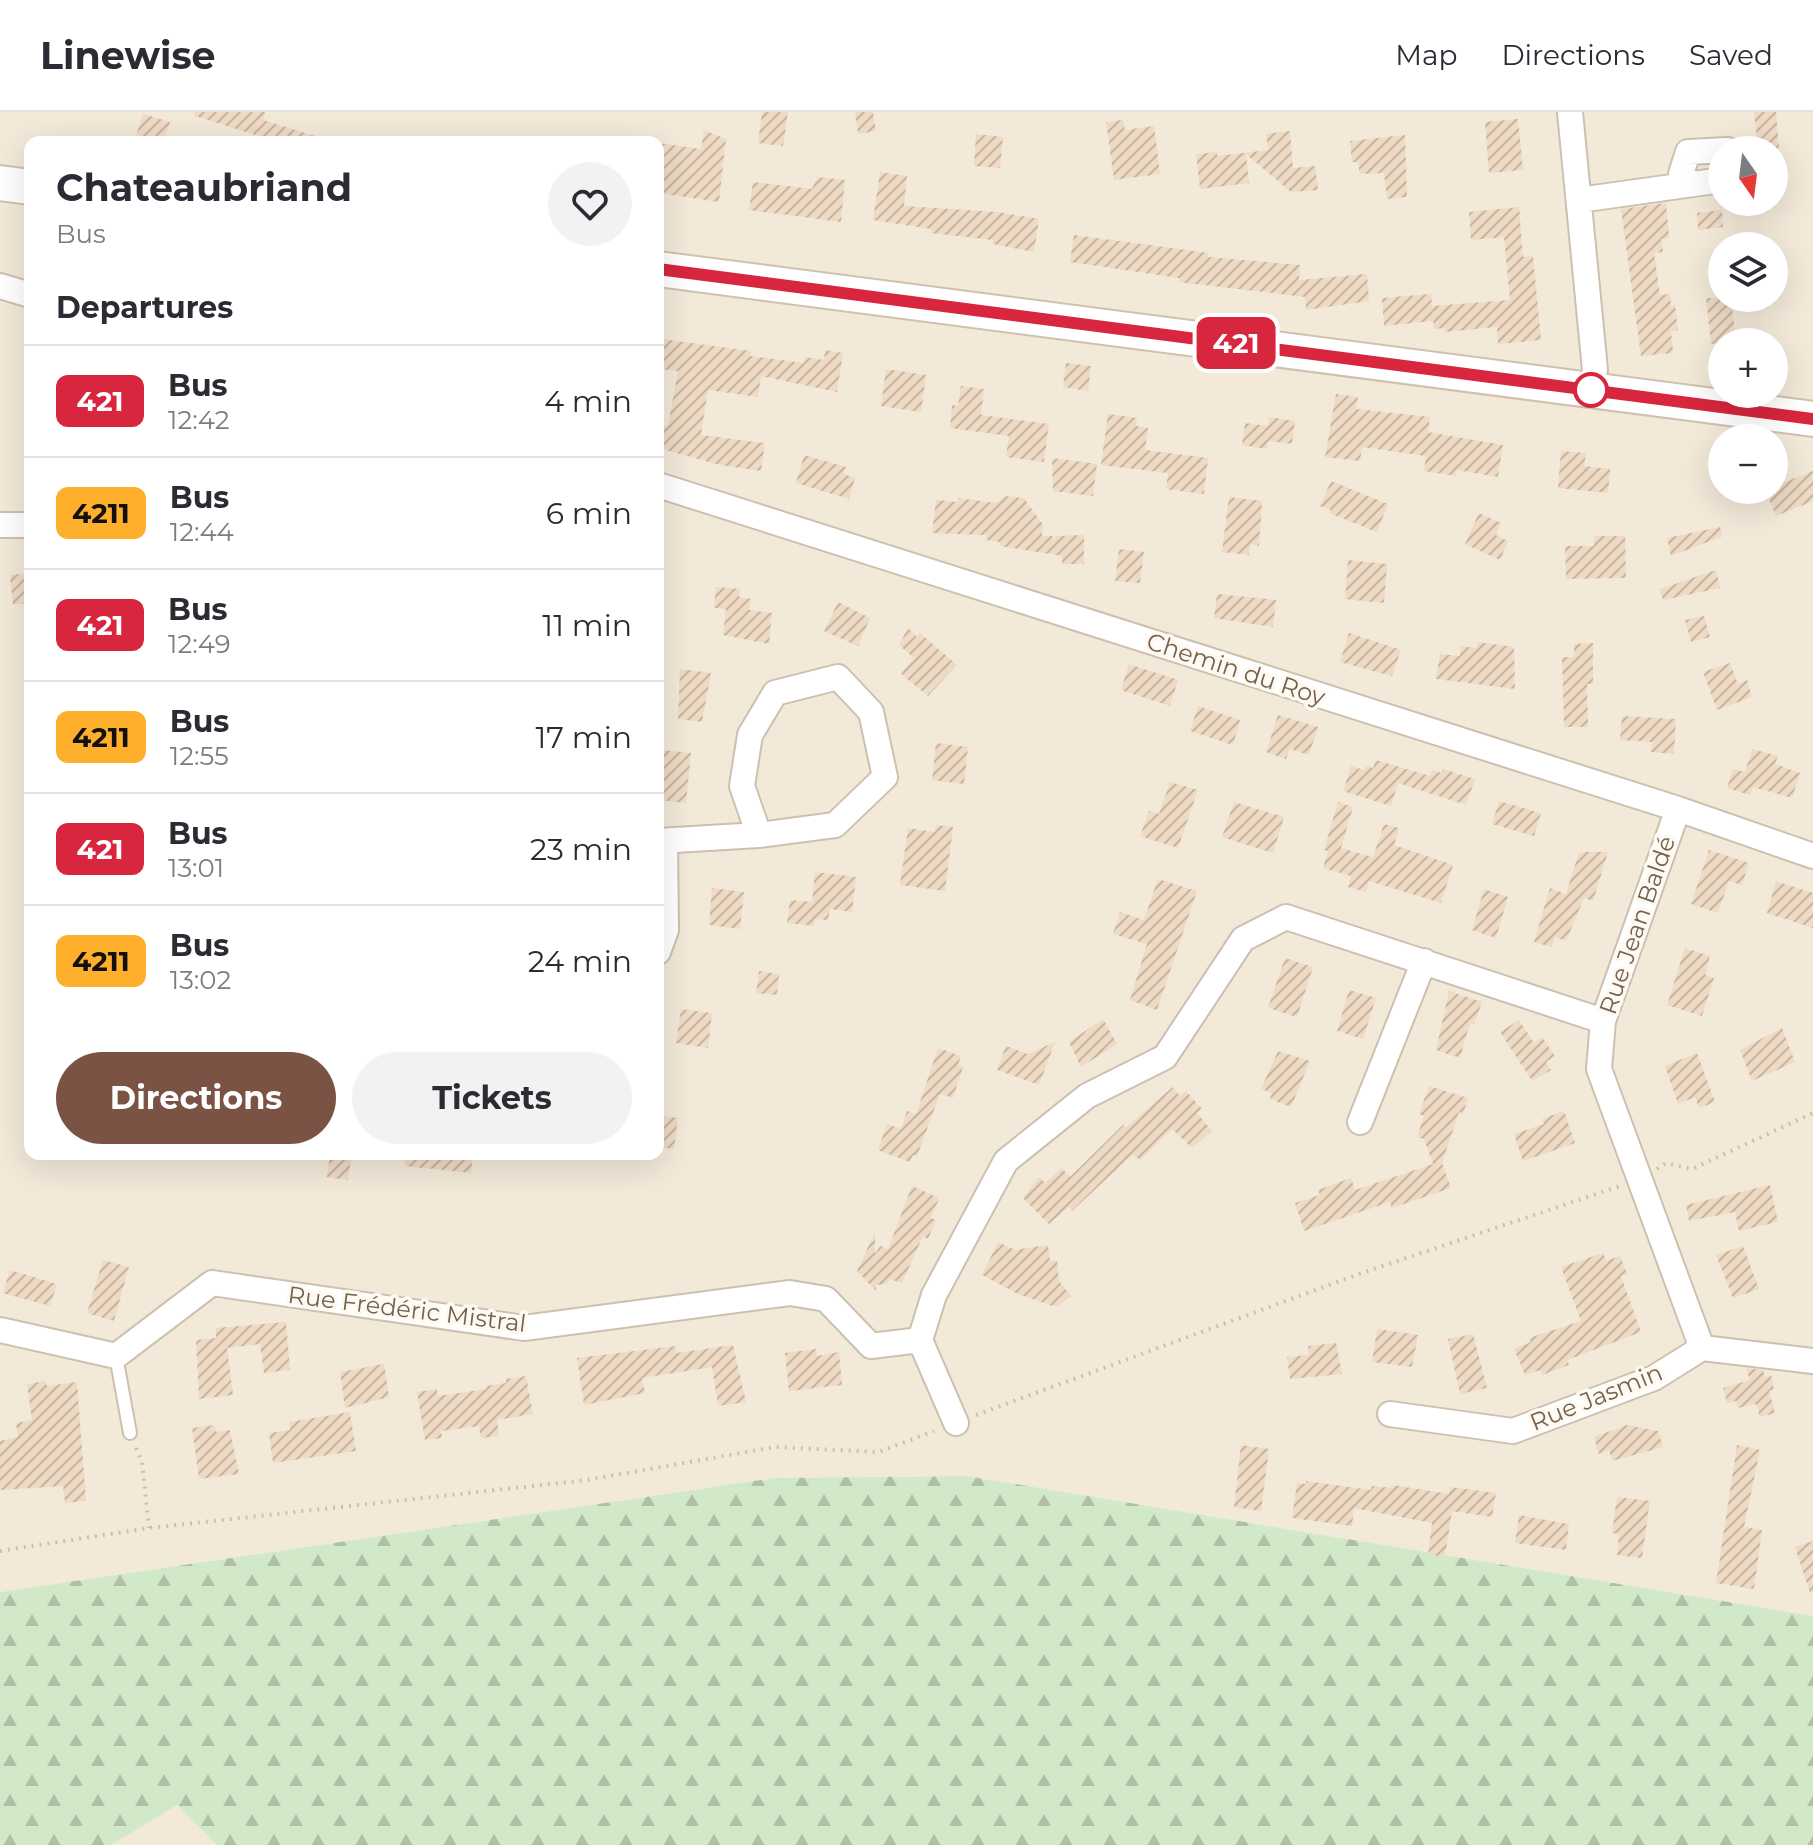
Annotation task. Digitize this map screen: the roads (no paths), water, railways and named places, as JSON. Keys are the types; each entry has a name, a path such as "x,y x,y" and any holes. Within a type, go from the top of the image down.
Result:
{"main road":[{"path":"0,183 24,186"},
{"path":"664,270 1813,419"}],"street":[{"path":"1570,112 1595,370 1591,390"},
{"path":"1691,184 1681,174 1682,161 1688,152 1708,151"},
{"path":"1579,200 1708,182"},
{"path":"0,286 24,293"},
{"name":"Chemin du Roy","path":"664,487 1678,809 1813,856"},
{"path":"0,525 24,525"},
{"path":"664,841 759,835 835,825 885,777 871,712 838,677 775,693 750,735 742,786 759,835"},
{"name":"Rue Jean Baldé","path":"1678,809 1603,1021 1599,1069 1702,1348"},
{"path":"664,894 664,936"},
{"path":"956,1423 920,1340 934,1295 1006,1161 1087,1096 1165,1057 1243,939 1286,917 1603,1021"},
{"path":"1360,1122 1424,961"},
{"name":"Rue Frédéric Mistral","path":"116,1356 212,1283 524,1328 790,1293 826,1299 871,1346 920,1340"},
{"path":"0,1330 116,1356"},
{"path":"1702,1348 1813,1361"},
{"name":"Rue Jasmin","path":"1390,1414 1513,1431 1654,1378 1702,1348"}],"lane":[{"path":"116,1356 130,1433"}]}
